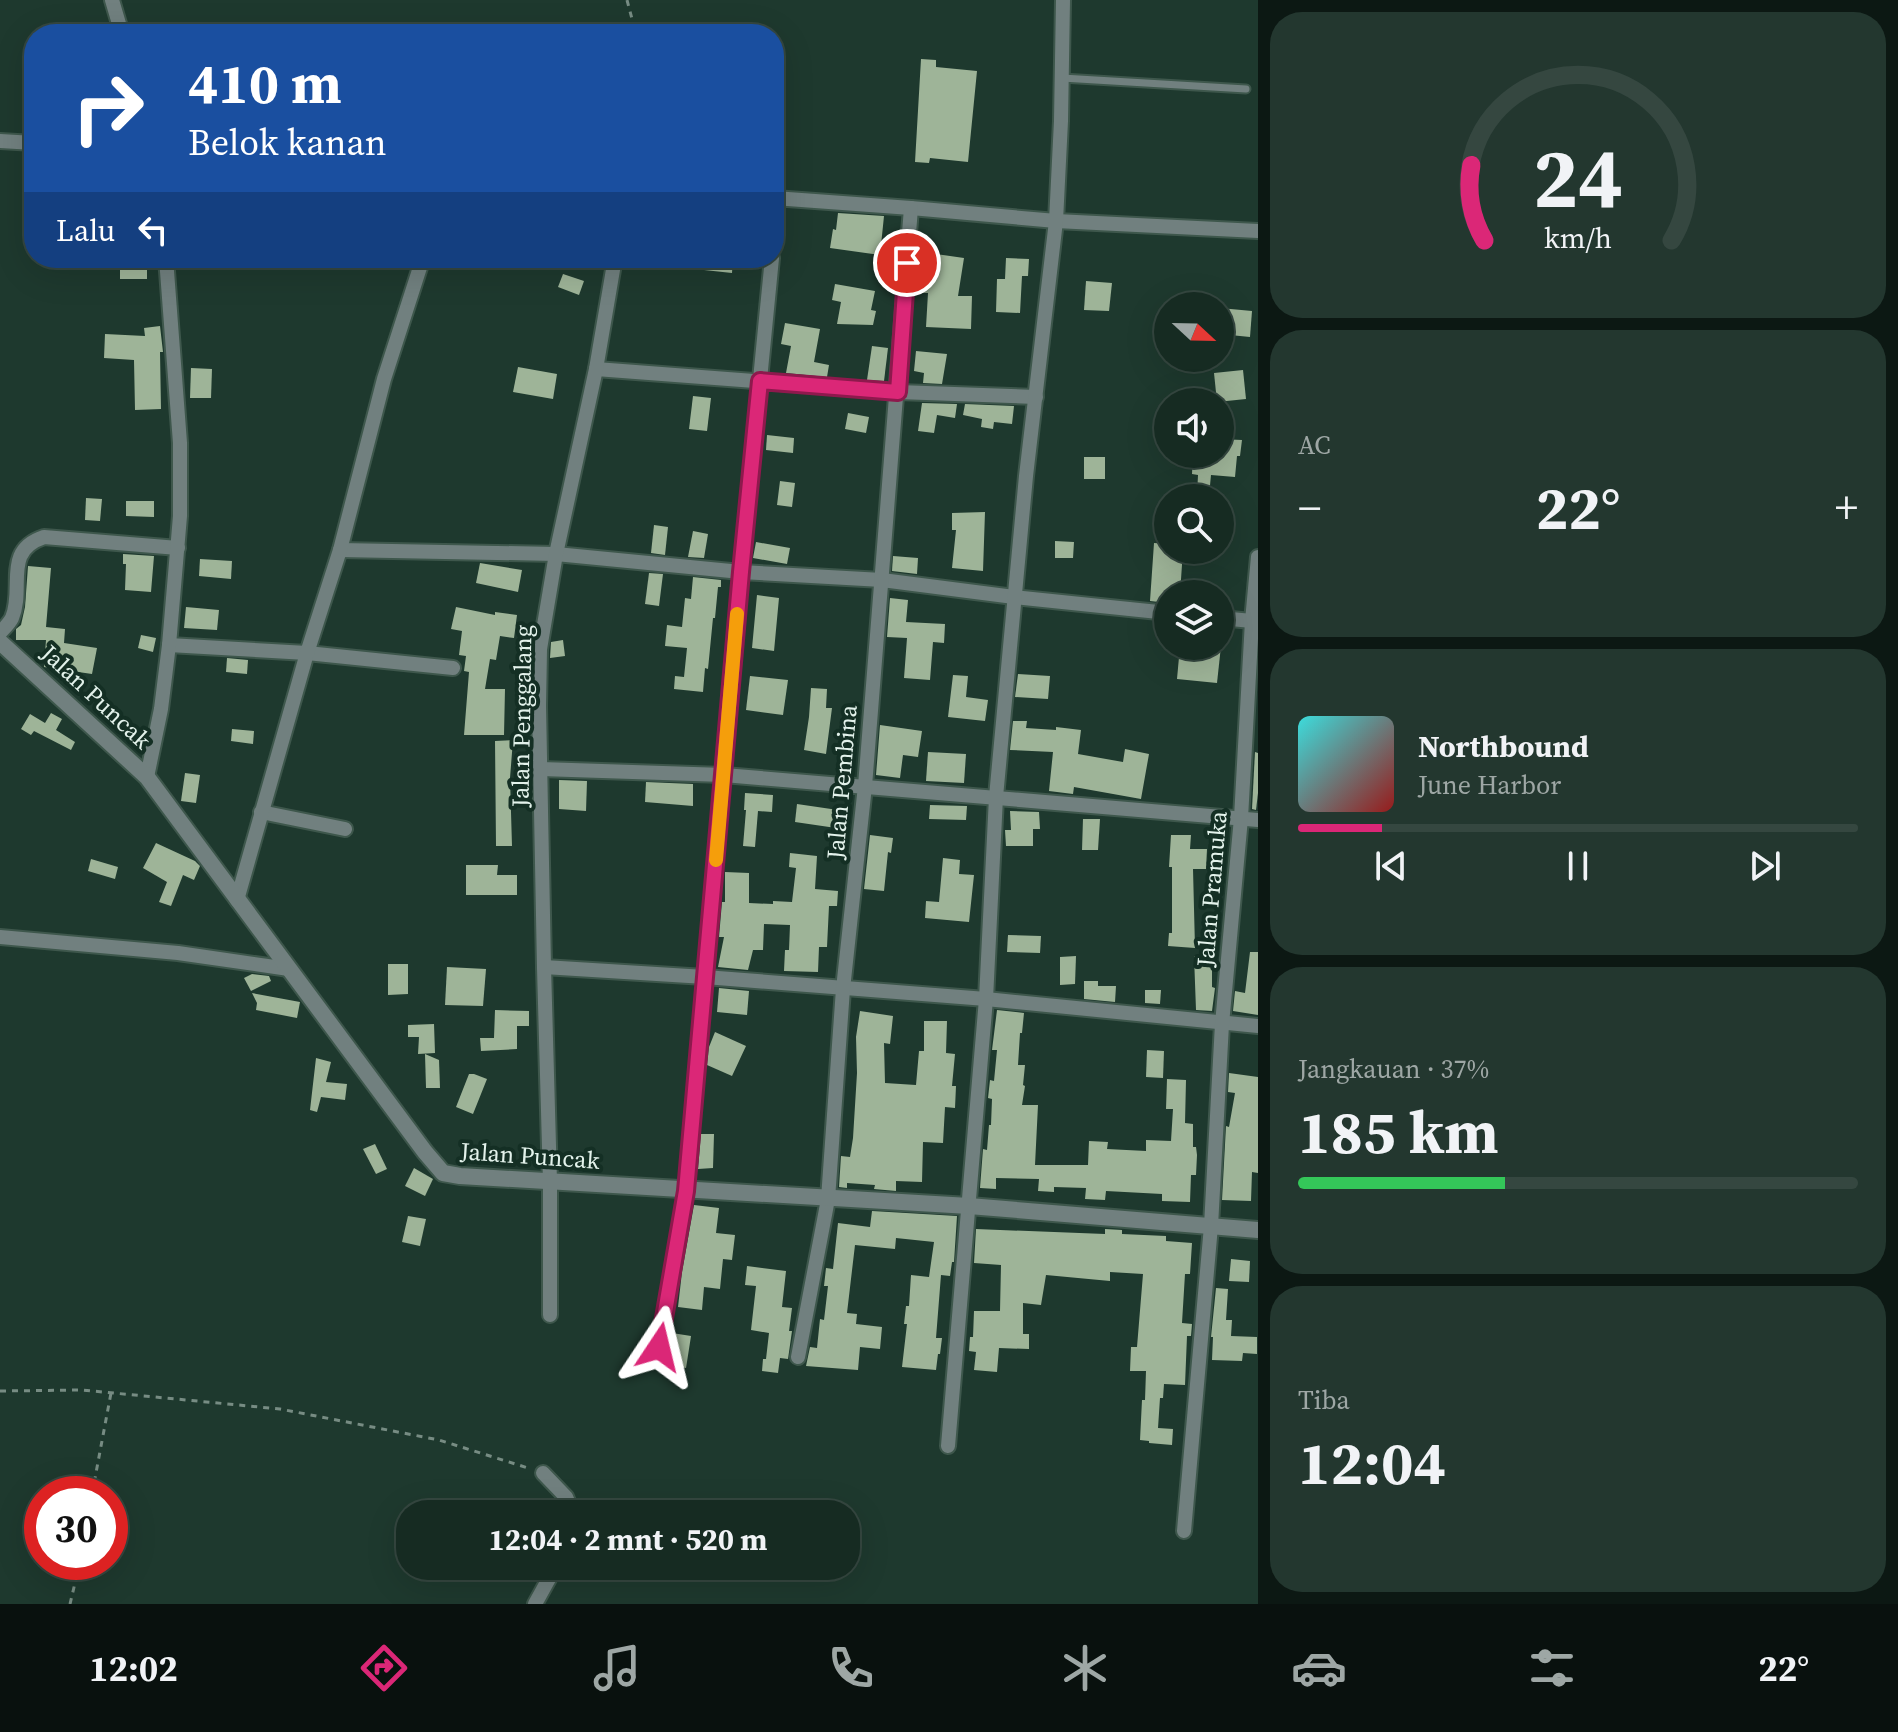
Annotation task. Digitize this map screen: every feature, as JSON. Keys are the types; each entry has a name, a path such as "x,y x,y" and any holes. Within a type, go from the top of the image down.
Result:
{"street":[{"path":"112,0 119,24"},
{"path":"948,1446 986,999 996,797 1014,597 1056,221 1063,0"},
{"path":"0,141 24,142"},
{"path":"784,199 1056,221 1258,231"},
{"name":"Jalan Pembina","path":"798,1357 828,1199 843,989 865,786 911,208"},
{"path":"147,777 161,709 180,516 180,443 167,268"},
{"path":"237,900 307,653 340,550 384,379 420,268"},
{"name":"Jalan Penggalang","path":"550,1315 540,649 613,268"},
{"path":"659,1347 686,1191 771,268"},
{"path":"596,369 898,392 1036,397"},
{"path":"0,633 13,615 19,561 29,542 44,537 178,548"},
{"path":"340,550 556,554 741,572 882,580 1154,612"},
{"name":"Jalan Pramuka","path":"1184,1531 1211,1226 1222,1024 1241,818 1258,557"},
{"path":"1234,619 1252,621"},
{"name":"Jalan Puncak","path":"0,642 147,777 379,1092 437,1168 450,1175 969,1206 1258,1230"},
{"path":"169,645 307,653 453,668"},
{"path":"541,769 724,775 1258,820"},
{"path":"261,812 345,829"},
{"path":"0,937 178,953 289,969"},
{"path":"544,967 986,999 1258,1026"},
{"path":"543,1473 567,1500"},
{"path":"535,1604 548,1580"}],"lane":[{"path":"1062,78 1246,89"}],"path":[{"path":"627,0 633,24"},
{"path":"0,1391 82,1390 280,1409 439,1440 543,1473"},
{"path":"95,1476 111,1393"},
{"path":"70,1604 76,1580"}],"building":[{"path":"921,59 936,60 936,67 977,71 968,162 930,158 929,163 915,162"},
{"path":"838,213 884,216 880,255 830,248"},
{"path":"929,253 964,258 958,296 972,296 971,329 926,327 928,293 922,293"},
{"path":"1006,258 1029,259 1028,276 1022,276 1020,313 996,312 997,279 1005,279"},
{"path":"120,268 147,268 147,279 120,279"},
{"path":"704,268 732,268 732,273"},
{"path":"563,274 584,281 579,295 558,287"},
{"path":"1086,281 1112,283 1109,311 1084,310"},
{"path":"835,284 875,291 871,310 876,311 873,325 837,324 841,302 832,300"},
{"path":"1234,309 1252,311 1250,337 1234,335"},
{"path":"785,323 820,329 814,362 829,365 827,377 786,373 791,346 781,344"},
{"path":"160,326 163,352 160,352 161,409 135,410 134,360 104,358 105,334 145,336 144,328"},
{"path":"872,346 888,348 884,381 867,380"},
{"path":"916,351 947,354 942,384 923,383 924,373 914,371"},
{"path":"518,367 557,374 553,399 513,392"},
{"path":"191,368 212,369 211,398 190,398"},
{"path":"1243,370 1246,399 1234,400 1234,388 1216,388 1214,373"},
{"path":"693,396 711,398 707,431 689,429"},
{"path":"922,403 957,404 955,418 937,415 934,433 918,431"},
{"path":"965,404 1014,406 1012,424 994,422 993,429 981,427 982,419 963,415"},
{"path":"848,413 869,417 866,433 845,429"},
{"path":"767,435 794,438 793,453 766,450"},
{"path":"1234,440 1242,440 1235,477 1211,475 1210,484 1198,484 1198,475 1192,474 1192,468 1234,468"},
{"path":"1084,457 1105,457 1105,479 1084,479"},
{"path":"780,481 795,483 792,507 777,505"},
{"path":"86,498 102,499 100,521 85,520"},
{"path":"126,501 154,501 154,517 126,516"},
{"path":"985,512 983,571 952,568 956,530 952,530 952,513"},
{"path":"654,525 668,527 665,555 651,553"},
{"path":"693,531 708,534 704,558 688,557"},
{"path":"1055,541 1074,542 1073,558 1055,558"},
{"path":"756,542 790,548 787,564 753,558"},
{"path":"1154,543 1154,564 1182,564 1181,580 1154,580 1154,601 1150,601"},
{"path":"123,554 154,556 151,592 125,590 126,564 123,564"},
{"path":"893,556 918,558 917,574 892,571"},
{"path":"200,559 232,561 231,579 199,576"},
{"path":"480,563 522,570 518,592 476,583"},
{"path":"28,566 51,568 46,627 65,629 64,643 97,648 92,674 44,667 46,640 16,640 16,629 21,625 25,607"},
{"path":"649,573 663,574 659,606 645,604"},
{"path":"693,577 721,580 703,692 674,689 675,676 684,677 687,648 665,646 667,625 682,627 685,598 691,599"},
{"path":"757,595 779,598 774,651 752,648"},
{"path":"890,598 908,600 906,622 945,624 944,643 933,642 930,680 904,678 907,638 887,637"},
{"path":"186,607 219,610 217,630 184,628"},
{"path":"456,607 495,615 495,612 517,615 514,638 500,636 496,660 490,659 485,689 505,689 504,735 464,735 469,672 464,671 466,656 459,655 462,631 451,629"},
{"path":"141,635 156,638 153,652 138,648"},
{"path":"563,640 565,656 550,658 551,642"},
{"path":"227,658 248,660 247,674 226,672"},
{"path":"1179,660 1219,660 1217,683 1177,679"},
{"path":"1018,674 1050,676 1048,699 1015,697"},
{"path":"953,675 968,676 966,697 988,700 985,721 948,717"},
{"path":"750,676 788,680 783,715 746,710"},
{"path":"811,688 827,689 826,708 832,708 826,754 804,750"},
{"path":"51,713 62,719 56,730 75,742 71,750 34,731 31,735 21,729 30,714 45,723"},
{"path":"1013,721 1027,721 1026,728 1081,730 1078,754 1123,762 1125,749 1149,754 1141,799 1074,787 1073,794 1049,791 1053,752 1010,750"},
{"path":"880,725 922,731 918,757 903,755 900,778 876,775"},
{"path":"232,729 254,731 253,744 231,741"},
{"path":"513,740 510,778 512,846 496,846 495,741"},
{"path":"928,752 966,754 964,783 926,781"},
{"path":"1255,752 1258,753 1256,810 1252,809"},
{"path":"185,773 200,775 196,803 181,801"},
{"path":"559,780 587,781 586,811 559,809"},
{"path":"646,782 693,784 693,806 645,802"},
{"path":"745,793 773,795 772,812 758,811 755,847 743,846"},
{"path":"797,804 838,810 836,828 795,822"},
{"path":"930,805 967,806 966,820 929,819"},
{"path":"1010,811 1039,812 1040,829 1033,829 1033,846 1006,846 1005,830 1011,830"},
{"path":"1083,819 1100,819 1098,850 1082,850"},
{"path":"870,835 893,838 891,853 888,852 884,891 864,889"},
{"path":"1171,835 1191,835 1190,849 1207,849 1206,869 1193,869 1195,948 1168,946 1169,933 1172,933"},
{"path":"156,843 200,866 194,880 183,875 171,906 159,902 167,882 143,868"},
{"path":"790,853 817,856 815,889 838,891 837,906 829,906 827,947 819,947 818,972 784,971 790,925 764,924 763,950 753,950 748,970 718,967 724,937 719,937 722,902 725,902 725,872 749,873 749,903 792,902 796,868 789,867"},
{"path":"943,858 960,860 959,874 974,875 969,922 925,918 926,901 939,902"},
{"path":"91,859 118,867 115,879 88,871"},
{"path":"466,865 498,865 497,875 517,875 517,895 466,895"},
{"path":"1008,935 1041,936 1040,953 1007,952"},
{"path":"1250,952 1258,952 1258,1015 1233,1011 1235,991 1245,993"},
{"path":"1076,956 1075,984 1060,985 1060,957"},
{"path":"1194,956 1212,956 1212,987 1215,988 1212,1011 1196,1010"},
{"path":"388,964 408,964 408,994 388,995"},
{"path":"447,967 486,969 483,1006 445,1005"},
{"path":"252,974 269,976 271,981 251,991 244,978"},
{"path":"1084,981 1098,981 1098,986 1116,986 1115,1002 1084,999"},
{"path":"719,988 749,991 747,1015 717,1012"},
{"path":"1145,990 1161,990 1160,1004 1145,1003"},
{"path":"252,993 300,1002 297,1018 256,1010 257,1003"},
{"path":"495,1010 529,1011 529,1026 517,1026 517,1049 481,1051 480,1038 494,1038"},
{"path":"997,1010 1024,1013 1018,1065 1025,1065 1022,1105 1038,1105 1035,1165 1088,1165 1089,1141 1108,1142 1107,1149 1146,1151 1146,1140 1171,1141 1173,1109 1166,1109 1167,1079 1186,1080 1185,1123 1193,1124 1193,1147 1196,1147 1197,1155 1196,1175 1191,1175 1190,1202 1162,1201 1162,1194 1106,1191 1105,1200 1085,1199 1086,1188 1054,1187 1054,1192 1038,1191 1039,1179 996,1178 996,1189 980,1188 983,1149 987,1150 991,1125 992,1099 988,1098 990,1080 994,1081 997,1050 992,1050"},
{"path":"860,1011 893,1016 890,1044 884,1043 885,1083 916,1085 919,1051 924,1051 924,1021 947,1021 946,1053 955,1054 952,1086 956,1086 955,1108 945,1107 943,1143 923,1142 922,1182 896,1181 896,1191 874,1189 875,1185 847,1183 847,1188 839,1187 841,1156 850,1157 853,1138 856,1037"},
{"path":"434,1024 435,1053 418,1054 419,1037 408,1037 408,1025"},
{"path":"715,1032 746,1046 732,1076 707,1065"},
{"path":"1147,1050 1164,1051 1163,1078 1146,1077"},
{"path":"425,1054 439,1060 440,1088 426,1088"},
{"path":"316,1058 331,1062 326,1082 347,1084 345,1100 321,1097 317,1112 310,1110"},
{"path":"1229,1073 1258,1077 1258,1173 1252,1172 1251,1201 1222,1200 1226,1126 1229,1127 1235,1093 1228,1092"},
{"path":"469,1074 487,1079 473,1114 456,1107"},
{"path":"701,1134 714,1134 713,1168 698,1169"},
{"path":"375,1144 387,1169 376,1174 363,1149"},
{"path":"414,1168 433,1179 425,1196 405,1186"},
{"path":"694,1205 719,1208 716,1233 735,1235 732,1260 723,1259 720,1289 704,1287 702,1310 678,1307"},
{"path":"872,1211 957,1216 954,1262 950,1276 941,1275 936,1338 942,1338 936,1370 902,1367 911,1275 929,1277 934,1242 896,1238 895,1249 855,1245 847,1313 857,1314 856,1324 882,1327 880,1349 860,1347 858,1370 806,1366 810,1347 817,1348 820,1319 824,1320 828,1286 824,1286 826,1268 833,1269 838,1223 870,1227"},
{"path":"408,1216 426,1219 420,1246 402,1242"},
{"path":"976,1229 1105,1234 1105,1229 1122,1230 1122,1234 1166,1236 1166,1241 1192,1243 1190,1274 1185,1274 1182,1323 1192,1324 1191,1336 1187,1336 1185,1385 1164,1384 1163,1398 1160,1398 1158,1428 1173,1429 1172,1445 1140,1440 1146,1371 1130,1371 1131,1347 1137,1347 1143,1274 1110,1272 1110,1281 1046,1275 1041,1305 1023,1303 1023,1334 1029,1334 1029,1349 999,1348 997,1372 974,1370 976,1352 969,1351 974,1311 1000,1311 1001,1265 974,1263"},
{"path":"1231,1259 1250,1261 1249,1282 1229,1281"},
{"path":"747,1266 786,1271 782,1307 792,1308 789,1331 792,1331 788,1359 780,1358 778,1373 762,1371 769,1333 751,1330 756,1286 745,1285"},
{"path":"1216,1288 1228,1289 1226,1320 1232,1320 1231,1336 1257,1337 1257,1354 1243,1353 1242,1361 1212,1360"},
{"path":"672,1333 691,1336 686,1368 667,1365"}],"slow traffic":[{"path":"716,860 737,614"}],"route":[{"path":"659,1347 686,1191 760,381 898,392 907,263"}]}
